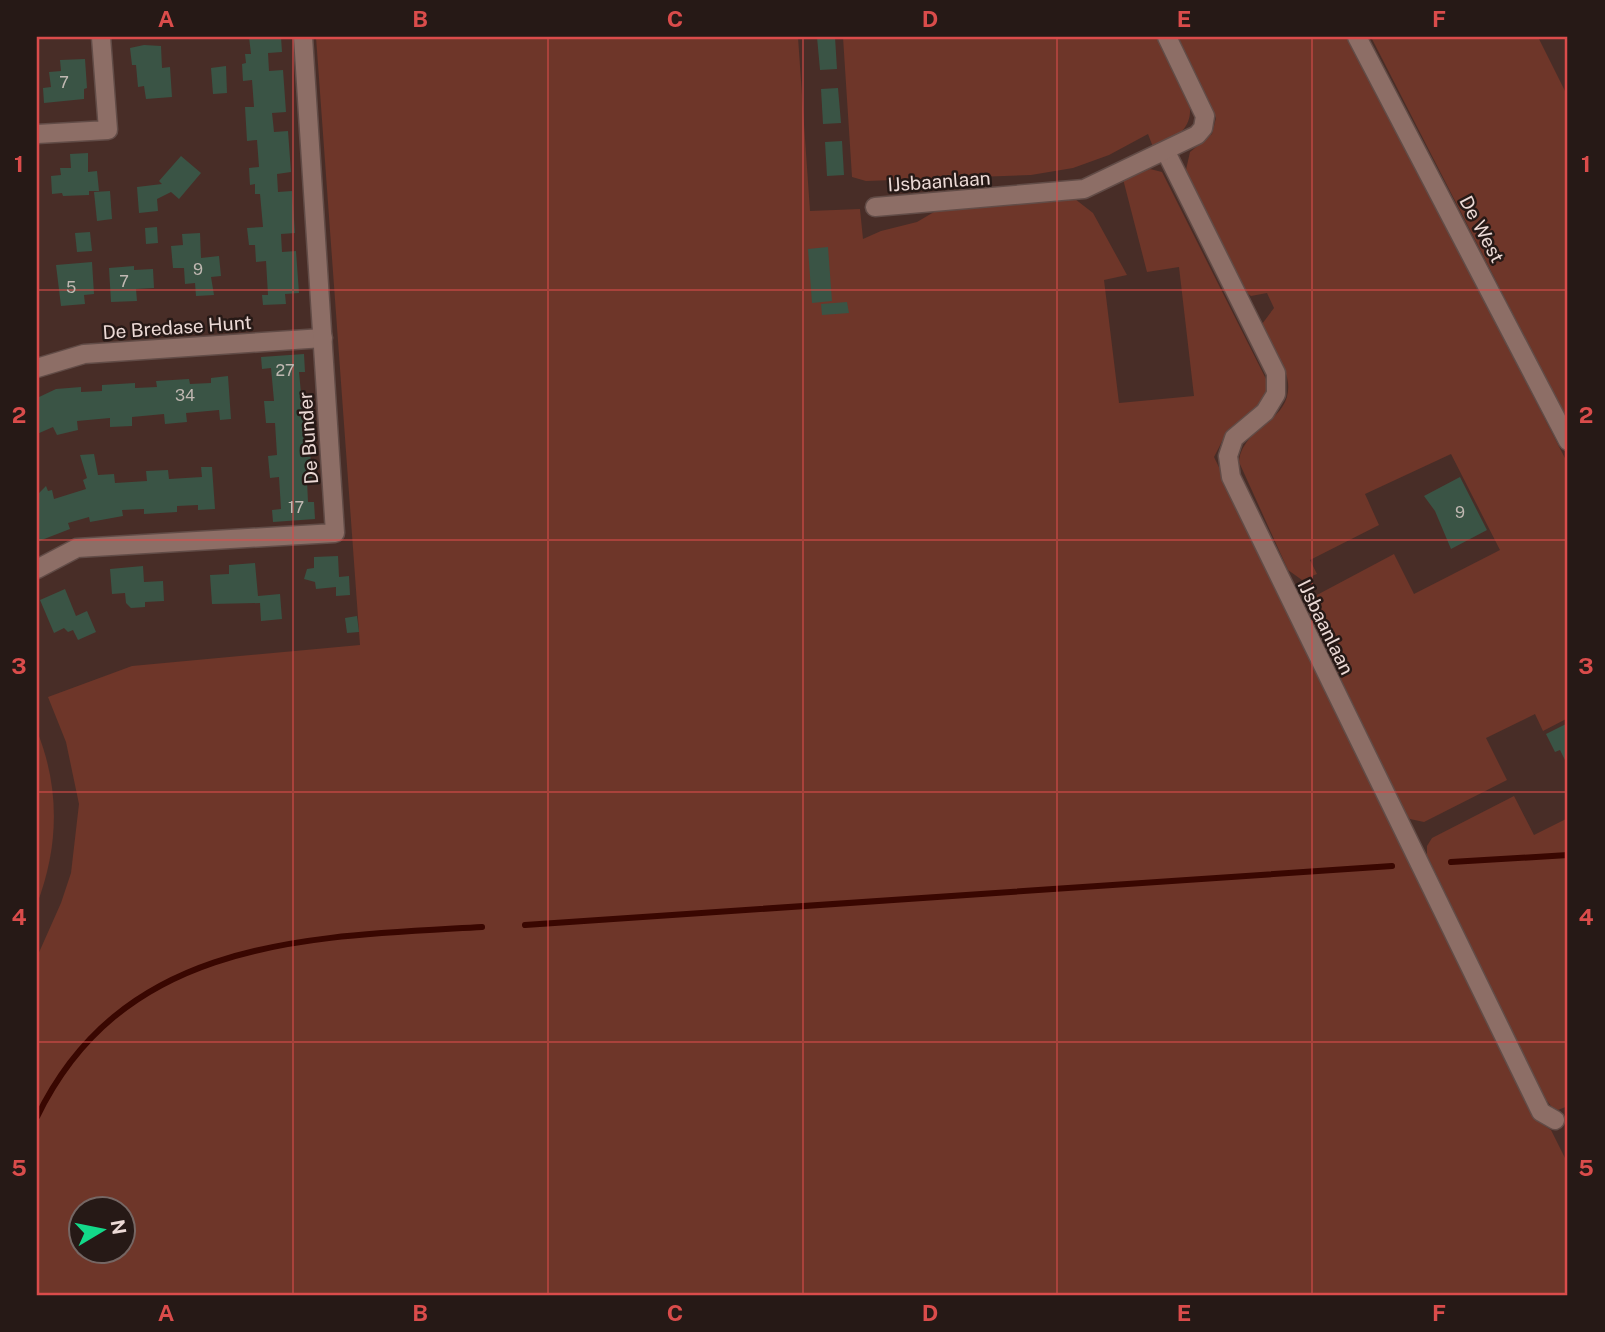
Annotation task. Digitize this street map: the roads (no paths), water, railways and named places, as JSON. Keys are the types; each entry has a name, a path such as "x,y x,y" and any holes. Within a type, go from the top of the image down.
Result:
{"street":[{"path":"37,134 108,130 101,37"},
{"name":"De Bunder","path":"37,569 77,548 335,533 303,37"},
{"name":"IJsbaanlaan","path":"875,207 1065,193 1084,189 1166,152 1196,135 1203,128 1205,116 1167,37"},
{"name":"De West","path":"1357,37 1568,441"},
{"name":"IJsbaanlaan","path":"1166,152 1276,373 1276,394 1265,412 1234,438 1228,456 1231,477 1541,1112 1555,1120"},
{"name":"De Bredase Hunt","path":"37,368 84,355 323,338"}],"waterway":[{"path":"1451,862 1568,855"},
{"path":"525,925 1392,866"},
{"path":"37,1117 74,1058 119,1013 170,980 227,958 288,944 352,936 482,927"}]}
